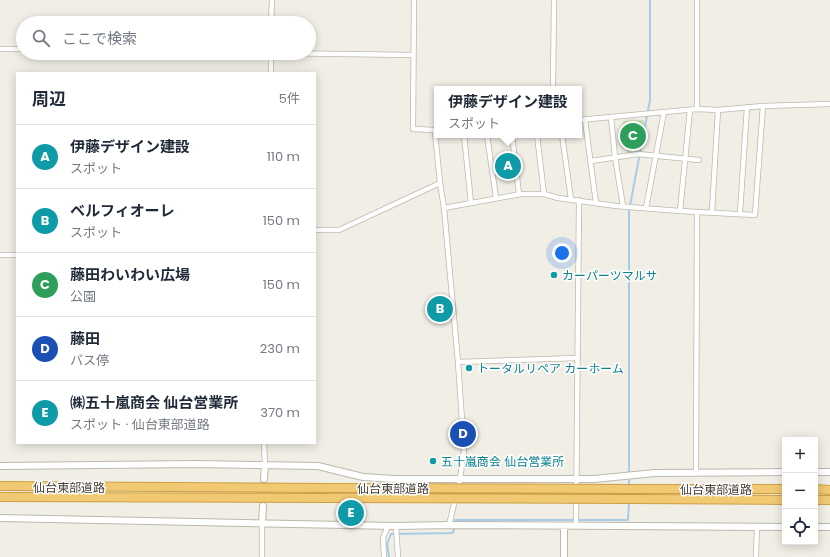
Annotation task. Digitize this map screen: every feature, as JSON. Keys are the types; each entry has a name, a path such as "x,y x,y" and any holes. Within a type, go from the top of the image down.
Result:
{"highway":[{"name":"仙台東部道路","path":"0,486 782,489"},
{"path":"818,490 830,490"},
{"name":"仙台東部道路","path":"0,497 782,500"},
{"path":"818,500 830,500"}],"street":[{"path":"272,0 272,16"},
{"path":"414,0 413,128 434,130"},
{"path":"553,86 554,0"},
{"path":"697,0 697,109"},
{"path":"0,49 16,49"},
{"path":"316,54 413,55"},
{"path":"271,72 272,60"},
{"path":"596,203 585,120 697,109 718,110 763,106 830,104"},
{"path":"444,208 519,194 544,194 558,198 631,207 755,215 763,106"},
{"path":"740,213 747,107"},
{"path":"680,211 690,110"},
{"path":"712,212 718,110"},
{"path":"646,208 664,112"},
{"path":"611,117 615,157 623,206"},
{"path":"436,138 458,362 464,450 460,479 448,525"},
{"path":"464,138 471,203"},
{"path":"487,138 496,198"},
{"path":"512,138 519,194"},
{"path":"537,138 544,194"},
{"path":"562,138 570,199"},
{"path":"591,161 638,154 700,160"},
{"path":"316,230 339,230 440,182"},
{"path":"576,522 579,200"},
{"path":"696,472 697,212"},
{"path":"0,255 16,255"},
{"path":"458,362 578,358"},
{"path":"264,444 264,480"},
{"path":"0,466 123,464 318,466 362,476 394,479 594,479 655,472 782,472"},
{"path":"818,472 830,472"},
{"path":"262,557 263,506"},
{"path":"0,518 396,527 448,525 564,526 576,522 782,527"},
{"path":"384,557 384,538 388,526"},
{"path":"564,526 564,557"},
{"path":"756,557 757,526"},
{"path":"396,527 398,557"},
{"path":"818,527 830,527"}],"green space":[{"path":"644,120 639,150 627,152 623,121"}],"waterway":[{"path":"629,487 629,211 650,100 650,0"},
{"path":"455,520 628,520 629,501"},
{"path":"389,557 387,544 391,534 453,533 454,529"}],"tunnel":[{"path":"263,506 264,479"}],"place":[{"name":"藤田わいわい広場","path":"633,136"},
{"name":"伊藤デザイン建設","path":"508,166"},
{"name":"カーパーツマルサ","path":"554,275"},
{"name":"ベルフィオーレ","path":"440,309"},
{"name":"トータルリペア カーホーム","path":"469,368"},
{"name":"藤田","path":"463,434"},
{"name":"五十嵐商会 仙台営業所","path":"433,461"},
{"name":"㈱五十嵐商会 仙台営業所","path":"351,513"}]}
